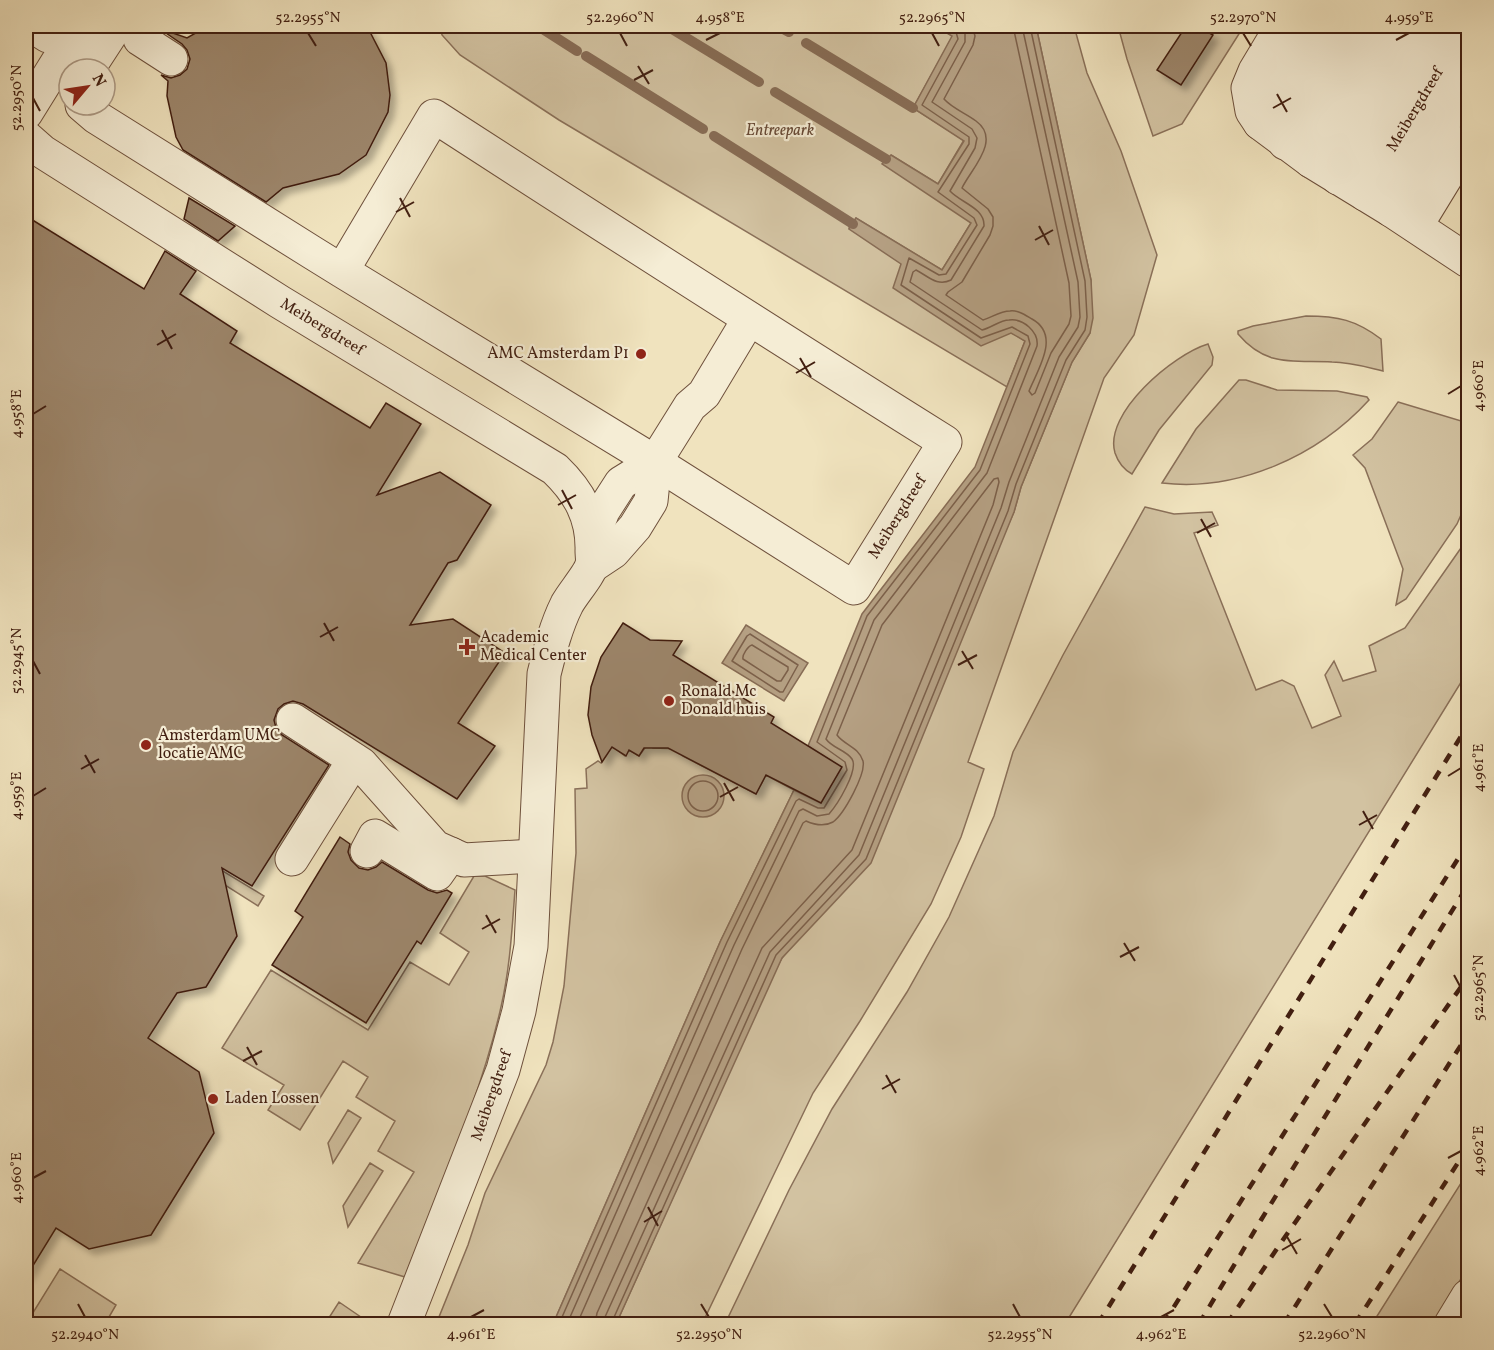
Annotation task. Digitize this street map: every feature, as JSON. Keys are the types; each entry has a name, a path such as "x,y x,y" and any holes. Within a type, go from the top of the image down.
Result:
{"street":[{"name":"Meibergdreef","path":"80,26 26,130 42,152 280,302 555,469 580,498 588,516 592,551 554,634 544,674 531,946 519,1011 503,1070 404,1324"},
{"path":"96,57 116,26"},
{"path":"149,26 140,39 171,59"},
{"path":"1282,26 1255,71 1248,88 1252,111 1260,123 1468,261"},
{"path":"1260,123 1319,26"},
{"path":"1351,185 1356,26"},
{"path":"1351,185 1393,26"},
{"name":"Meibergdreef","path":"1351,185 1429,26"},
{"name":"Meibergdreef","path":"1351,185 1466,26"},
{"path":"26,73 45,29"},
{"name":"Meibergdreef","path":"1351,185 1468,81"},
{"name":"Meibergdreef","path":"96,117 342,271 655,462 854,588 945,442 434,116 342,271"},
{"path":"1351,185 1468,141"},
{"name":"Meibergdreef","path":"592,551 613,552 635,527 651,501 655,462 690,406 704,394 749,319"},
{"path":"293,720 361,764 435,847 464,861 534,856"},
{"path":"292,859 354,760"},
{"path":"367,851 375,836 437,874 451,854"},
{"path":"1451,1324 1468,1296"}],"green space":[{"name":"Entreepark","path":"440,26 935,26 953,36 913,108 964,140 938,184 891,155 971,223 942,270 856,218 849,228 1025,341 1007,387 559,120 460,55 442,35"},
{"path":"1036,26 1074,26 1087,73 1121,151 1157,255 1134,335 1104,378 968,762 984,769 961,837 931,904 813,1093 702,1324 616,1324 775,970 795,943 1004,534 1072,362 1090,333 1091,280"},
{"path":"1118,26 1244,26 1182,124 1153,136"},
{"path":"1306,316 1346,320 1363,327 1381,339 1383,371 1345,363 1281,360 1259,352 1238,334 1238,331 1253,326"},
{"path":"1208,344 1213,357 1212,365 1159,430 1132,474 1121,465 1115,453 1114,437 1120,420 1144,387 1160,372 1194,350"},
{"path":"1239,380 1277,390 1337,391 1367,397 1369,400 1326,438 1275,466 1219,482 1162,483 1196,429"},
{"path":"1398,402 1468,423 1468,499 1457,524 1406,599 1396,605 1403,569 1365,468 1353,455 1372,439"},
{"path":"1145,507 1174,514 1212,512 1218,525 1194,533 1256,690 1282,680 1294,686 1312,728 1341,716 1325,675 1334,661 1343,681 1376,671 1369,646 1405,628 1468,538 1468,671 1065,1324 725,1324 789,1190 832,1109 907,992 949,917 994,816 1013,752 1063,655"},
{"path":"619,734 616,749 625,756 629,750 639,756 653,737 653,748 683,749 683,756 756,794 766,775 794,790 721,940 553,1324 441,1324 437,1322 468,1245 485,1193 546,1065 553,1042 564,986 576,853 575,789 587,788 586,769 598,761 601,763"},
{"path":"203,859 264,896 258,906 198,868"},
{"path":"474,876 485,876 515,890 504,992 482,1076 405,1277 358,1263 414,1172 378,1151 395,1121 356,1097 368,1077 343,1061 300,1130 268,1110 284,1085 222,1048 271,970 368,1030 410,962 449,985 469,952 440,933"},
{"path":"348,1110 361,1118 333,1163 328,1143"},
{"path":"370,1163 383,1171 348,1227 343,1206"},
{"path":"1468,1172 1468,1267 1434,1324 1372,1324"},
{"path":"60,1269 116,1305 105,1324 26,1324"},
{"path":"339,1302 371,1324 325,1324"}],"water":[{"path":"935,26 1036,26 1091,280 1093,318 1090,333 1072,362 1021,487 1014,512 871,863 782,958 616,1324 553,1324 721,940 794,790 821,803 841,767 808,746 862,614 975,467 1025,341 1011,333 981,346 893,288 901,264 849,229 856,218 942,270 971,223 882,164 891,155 938,184 964,141 913,108 952,36"},
{"path":"746,625 808,663 784,701 722,663"},
{"path":"703,775 711,776 718,781 723,788 723,804 718,811 711,816 703,817 695,816 688,811 683,804 682,796 683,788 688,781 695,776"}],"building":[{"path":"208,26 362,26 370,32 386,63 390,95 388,112 366,155 339,174 283,188 266,202 183,150 176,137 167,96 168,81 161,75 171,78 180,75 187,69 190,59 182,44 166,33 167,31 187,38"},
{"path":"1186,26 1197,26 1213,35 1181,85 1157,70"},
{"path":"189,198 235,226 218,241 184,219"},
{"name":"Amsterdam UMC locatie AMC","path":"26,216 144,289 165,251 196,271 180,294 237,331 230,343 370,428 386,403 421,424 377,495 440,472 491,505 457,560 448,563 410,625 453,619 505,653 458,723 495,746 457,799 303,704 293,701 278,709 274,720 276,728 282,735 329,765 252,886 222,868 237,936 206,987 177,993 148,1038 199,1072 214,1133 151,1235 89,1249 56,1228 26,1277"},
{"name":"Ronald Mc Donald huis","path":"623,623 650,640 682,641 673,655 774,717 771,723 842,767 821,803 766,775 756,794 668,748 644,748 639,756 629,750 626,756 612,747 602,762 592,735 588,715 591,687 601,657"},
{"path":"340,837 350,844 348,852 351,860 359,868 368,870 382,862 428,890 437,893 447,890 452,893 421,944 417,941 366,1023 272,965 303,917 295,911"}],"waterway":[{"path":"538,26 577,51"},
{"path":"667,26 759,82"},
{"path":"778,26 789,32"},
{"path":"806,43 913,108"},
{"path":"586,56 703,129"},
{"path":"775,92 886,159"},
{"path":"714,136 853,224"}],"railway":[{"path":"1098,1324 1468,725"},
{"path":"1163,1324 1468,843"},
{"path":"1199,1324 1468,885"},
{"path":"1227,1324 1280,1244 1468,977"},
{"path":"1284,1324 1468,1034"},
{"path":"1355,1324 1468,1147"}],"place":[{"name":"AMC Amsterdam P1","path":"641,354"},
{"name":"Academic Medical Center","path":"467,647"},
{"name":"Ronald Mc Donald huis","path":"669,701"},
{"name":"Amsterdam UMC locatie AMC","path":"146,745"},
{"name":"Laden Lossen","path":"213,1099"}]}
